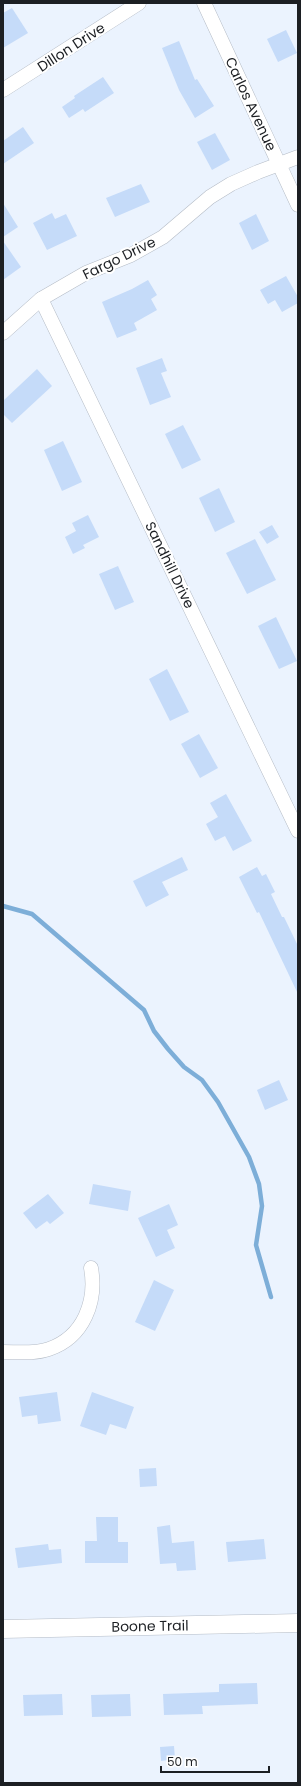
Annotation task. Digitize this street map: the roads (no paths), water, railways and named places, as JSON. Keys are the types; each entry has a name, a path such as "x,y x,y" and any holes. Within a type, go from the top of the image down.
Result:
{"street":[{"name":"Dillon Drive","path":"3,90 139,3"},
{"name":"Carlos Avenue","path":"204,3 298,205"},
{"name":"Fargo Drive","path":"3,333 41,299 86,274 131,255 163,237 210,197 231,184 298,157"},
{"name":"Sandhill Drive","path":"41,299 298,831"},
{"path":"3,1352 36,1352 48,1349 61,1344 82,1324 89,1309 93,1293 91,1268"},
{"name":"Boone Trail","path":"3,1629 298,1623"}],"waterway":[{"path":"3,906 32,914 144,1010 154,1031 168,1049 184,1067 202,1080 218,1102 249,1157 259,1184 262,1206 256,1245 271,1297"}]}
